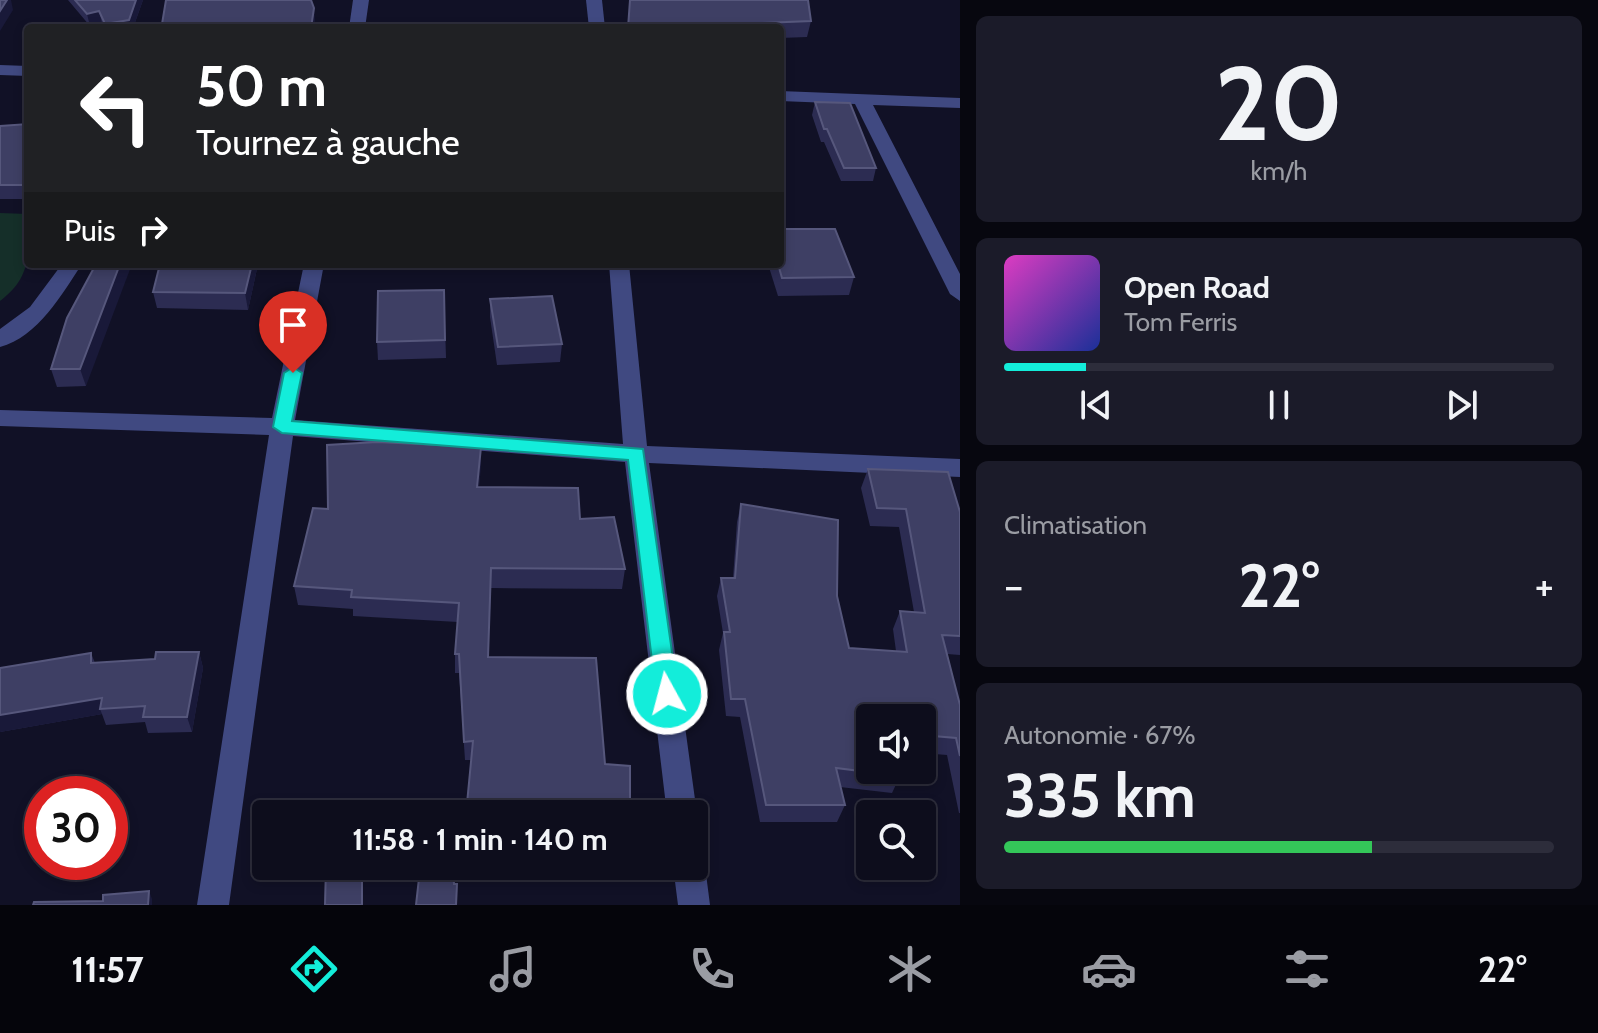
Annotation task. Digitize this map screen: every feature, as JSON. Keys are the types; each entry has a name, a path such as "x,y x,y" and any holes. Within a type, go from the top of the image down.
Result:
{"street":[{"path":"358,24 361,0"},
{"path":"594,0 597,24"},
{"path":"0,70 24,71"},
{"path":"784,96 960,103"},
{"path":"861,99 960,294"},
{"path":"0,340 38,312 69,268"},
{"path":"213,905 282,427 313,268"},
{"path":"619,268 636,454 680,800"},
{"path":"0,418 282,427 636,454 960,468"},
{"path":"691,880 694,905"}],"green space":[{"path":"0,213 24,214 24,268 11,292 0,301"}],"building":[{"path":"75,0 136,0 129,20 105,24 99,11 87,14"},
{"path":"166,0 311,0 314,8 312,24 162,24"},
{"path":"630,0 808,0 811,21 737,24 628,24"},
{"path":"815,102 850,103 876,168 844,168 827,129 824,129"},
{"path":"24,124 24,185 0,185 0,126"},
{"path":"784,229 835,229 854,277 782,278 779,268 784,268"},
{"path":"94,268 118,268 80,369 51,369 67,318"},
{"path":"159,268 251,268 245,293 153,292"},
{"path":"444,290 445,340 377,342 378,291"},
{"path":"552,296 562,344 498,347 490,299"},
{"path":"377,442 481,447 477,487 578,488 580,519 614,517 625,569 491,568 488,657 596,658 605,764 630,766 630,800 467,800 473,741 464,742 459,654 455,654 459,603 351,597 352,590 294,586 313,508 328,509 327,445"},
{"path":"868,469 948,472 960,512 960,636 942,635 960,705 960,756 956,738 936,736 936,704 856,704 856,770 836,768 845,805 766,805 745,699 731,699 724,632 730,632 721,578 735,578 741,504 838,520 837,596 849,648 907,652 900,611 925,613 906,509 877,508"},
{"path":"156,652 199,652 187,717 143,717 145,706 100,709 102,698 0,715 0,668 91,653 91,663 155,659"},
{"path":"326,880 362,880 362,905 325,905"},
{"path":"419,880 454,880 457,884 456,905 416,905"},
{"path":"149,891 148,905 33,905 34,902 103,901 103,895"}],"route":[{"path":"293,373 282,427 636,454 667,694"}]}
